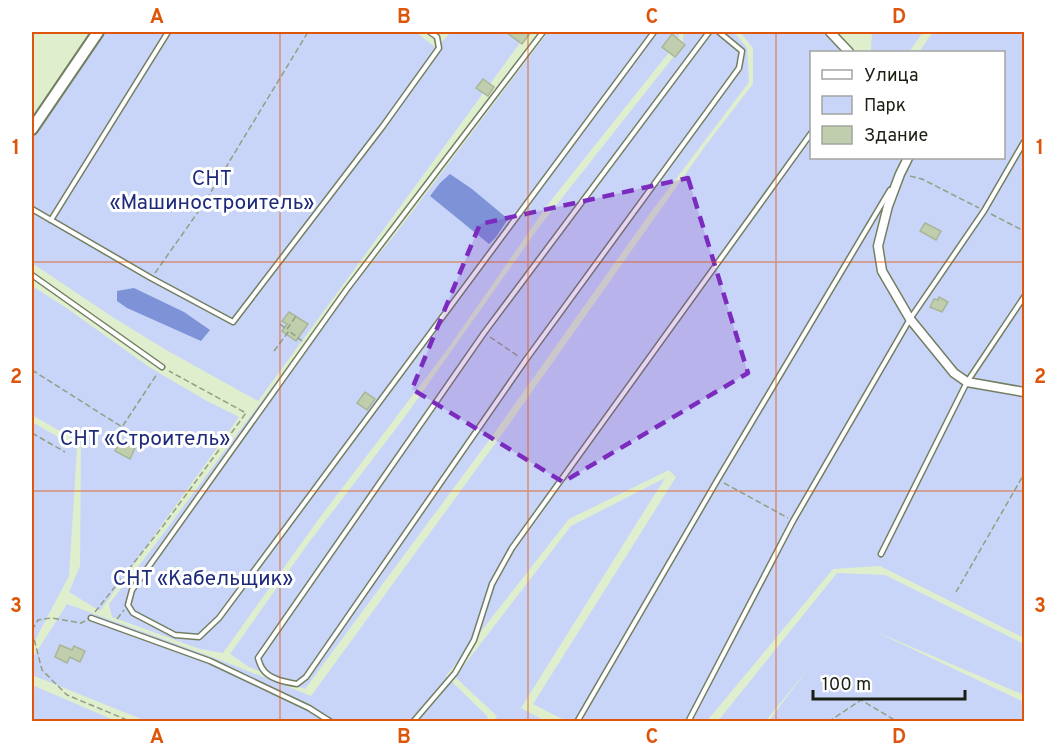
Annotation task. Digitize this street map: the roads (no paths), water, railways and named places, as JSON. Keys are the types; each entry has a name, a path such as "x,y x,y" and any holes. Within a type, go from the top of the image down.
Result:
{"street":[{"path":"32,129 98,32"},
{"path":"830,32 848,51"},
{"path":"908,159 888,206 878,246 882,272 909,319 954,373 967,382 1024,392"}],"lane":[{"path":"51,220 168,32"},
{"path":"32,208 151,278 233,322 383,126 439,48 437,37 430,32"},
{"path":"543,32 347,289 132,590 128,605 133,613 175,635 199,637 219,618 654,32"},
{"path":"709,32 484,333 258,658 262,669 270,676 297,684 306,677 525,361 739,68 742,51 719,32"},
{"path":"413,722 455,673 474,640 492,584 512,548 810,135"},
{"path":"688,722 793,521 909,319 984,211 1024,142"},
{"path":"577,722 718,479 900,174"},
{"path":"32,275 162,367"},
{"path":"881,554 967,382 1024,297"},
{"path":"91,618 210,661 309,708 331,722"}],"water":[{"path":"450,174 508,219 489,244 430,196"},
{"path":"134,288 184,312 210,330 201,341 127,308 117,301 117,291"}],"park label":[{"name":"СНТ «Машиностроитель»","path":"212,191"},
{"name":"СНТ «Строитель»","path":"145,439"},
{"name":"СНТ «Кабельщик»","path":"203,579"}]}
